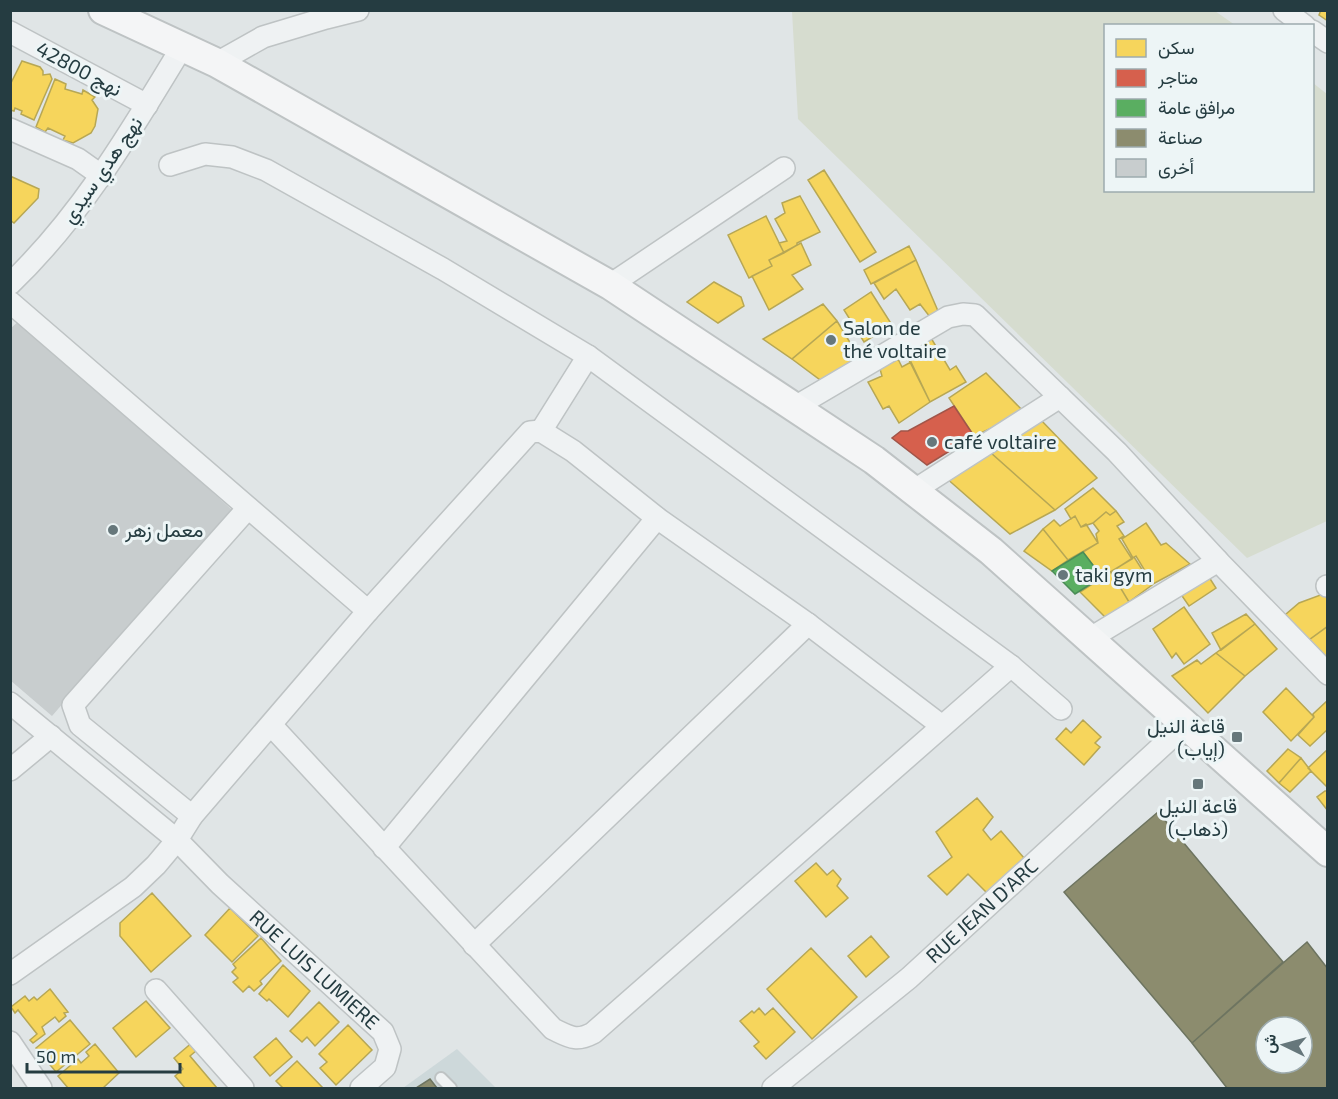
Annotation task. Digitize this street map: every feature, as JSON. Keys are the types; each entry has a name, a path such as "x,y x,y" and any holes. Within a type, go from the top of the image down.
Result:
{"main road":[{"path":"104,10 217,63 610,285 874,460 991,551 1185,725 1323,842"}],"street":[{"path":"217,63 263,37 325,14 358,10"},
{"path":"1284,10 1302,24"},
{"name":"نهج 42800","path":"10,32 147,105"},
{"path":"1314,32 1328,42"},
{"name":"نهج هدي سيدي","path":"10,284 45,248 102,176 182,47"},
{"path":"10,129 78,159 102,176"},
{"path":"170,165 205,154 232,157 266,170 443,269 588,356 1011,666 1061,709"},
{"path":"610,285 784,168"},
{"path":"10,302 368,611"},
{"path":"795,407 948,317 963,314 975,315 1117,452 1218,561 1328,674"},
{"path":"541,431 588,356"},
{"path":"913,490 1060,397"},
{"path":"10,974 133,887 156,865 177,840 192,816 368,611 530,432 541,431 573,451 657,518 808,624 942,726"},
{"path":"192,816 80,725 73,705 248,508"},
{"path":"384,848 657,518"},
{"path":"1089,639 1218,561"},
{"path":"474,945 808,624"},
{"path":"271,725 553,1029 572,1038 583,1038 602,1025 1011,666"},
{"name":"RUE LUIS LUMIERE","path":"10,703 177,840 220,884 383,1032 390,1049 385,1067 361,1089"},
{"name":"RUE JEAN D'ARC","path":"773,1089 909,978 1185,725"},
{"path":"10,770 51,736"},
{"path":"156,990 243,1089"},
{"path":"10,1042 41,1089"}],"lane":[{"path":"441,1078 451,1089"}],"shaded area":[{"path":"792,11 1215,11 1234,24 1104,24 1104,192 1314,192 1314,84 1327,94 1327,521 1247,558 798,119"},
{"path":"457,1049 496,1088 403,1088"}],"building: سكن":[{"path":"1321,10 1328,10 1328,21 1319,15"},
{"path":"22,61 40,67 43,75 50,74 52,79 34,120 21,114 22,111 15,108 14,111 10,110 10,85"},
{"path":"55,79 66,84 65,89 82,94 83,90 95,97 92,100 98,109 95,126 91,133 73,143 63,140 65,136 48,128 45,132 36,127"},
{"path":"824,170 876,252 860,262 808,180"},
{"path":"10,176 39,189 38,198 14,223 10,220"},
{"path":"800,196 820,232 797,243 784,253 779,243 787,241 775,219 785,213 782,203"},
{"path":"766,216 784,253 769,260 772,266 749,278 728,235"},
{"path":"801,243 811,265 792,275 803,289 769,310 752,276 772,266 769,260"},
{"path":"909,246 916,260 871,284 864,270"},
{"path":"916,260 938,311 930,317 920,304 910,310 896,289 884,299 874,283"},
{"path":"714,282 741,297 744,306 718,323 687,302"},
{"path":"871,292 892,325 864,342 844,310"},
{"path":"823,304 837,321 792,359 763,339"},
{"name":"Salon de thé voltaire","path":"837,321 860,359 823,382 792,359"},
{"path":"931,338 950,370 956,366 966,382 930,402 906,354"},
{"path":"898,359 902,367 911,362 930,402 899,423 889,406 883,409 868,382 882,376 880,369"},
{"path":"986,373 1025,413 974,436 949,398"},
{"path":"1038,417 1097,478 1055,510 990,452"},
{"path":"990,452 1055,510 1010,534 945,477"},
{"path":"1093,488 1116,511 1110,515 1106,512 1093,523 1081,527 1075,516 1071,519 1065,509"},
{"path":"1116,511 1124,522 1117,526 1124,536 1119,539 1132,559 1102,577 1083,552 1098,543 1096,534 1099,531 1093,523 1106,512 1110,515"},
{"path":"1075,516 1081,527 1086,524 1098,543 1068,560 1043,529 1054,520 1060,526"},
{"path":"1146,523 1161,545 1166,543 1190,564 1153,584 1136,556 1133,558 1122,539"},
{"path":"1043,529 1068,560 1052,571 1024,551"},
{"path":"1134,557 1152,585 1129,602 1111,572"},
{"path":"1111,572 1129,602 1107,619 1080,592"},
{"path":"1207,574 1216,588 1189,606 1180,593"},
{"path":"1323,594 1328,599 1328,626 1302,645 1279,620 1299,603"},
{"path":"1184,607 1210,644 1184,664 1176,653 1172,658 1153,629"},
{"path":"1246,614 1255,624 1221,650 1212,633"},
{"path":"1255,624 1277,649 1245,676 1216,653"},
{"path":"1328,626 1328,665 1302,645"},
{"path":"1216,653 1245,676 1208,713 1172,676 1197,660 1201,664"},
{"path":"1286,688 1314,717 1291,741 1263,712"},
{"path":"1328,700 1328,729 1310,746 1298,735 1314,717 1313,714"},
{"path":"1083,720 1101,737 1095,743 1100,747 1084,765 1056,739 1066,728 1071,733"},
{"path":"1288,749 1301,758 1279,783 1267,771"},
{"path":"1328,749 1328,788 1308,768"},
{"path":"1301,758 1311,771 1290,792 1279,783"},
{"path":"1328,791 1328,811 1317,797"},
{"path":"977,798 993,817 983,830 991,840 1001,831 1024,858 987,893 968,874 947,895 928,876 952,857 936,832"},
{"path":"816,863 827,875 833,870 841,879 837,886 848,898 826,917 795,881"},
{"path":"152,893 191,936 151,972 120,936 120,923"},
{"path":"230,908 258,936 232,962 205,935"},
{"path":"871,936 889,957 866,977 848,956"},
{"path":"261,938 281,961 260,981 262,984 254,991 249,986 243,992 233,982 238,978 232,972 236,968 233,964"},
{"path":"811,948 857,997 812,1039 767,989"},
{"path":"283,965 310,991 288,1017 269,999 267,1001 259,994"},
{"path":"50,989 68,1012 64,1013 66,1016 59,1022 55,1017 42,1027 45,1034 33,1043 30,1040 37,1034 18,1010 15,1013 11,1007 25,996 29,1001 34,997 37,1000"},
{"path":"146,1001 170,1028 136,1057 113,1028"},
{"path":"319,1002 339,1022 315,1046 307,1037 302,1042 290,1031"},
{"path":"759,1008 765,1015 773,1008 795,1032 766,1059 754,1046 759,1042 740,1021"},
{"path":"70,1020 90,1044 56,1072 36,1048"},
{"path":"348,1025 372,1050 336,1085 320,1068 327,1062 319,1054"},
{"path":"276,1038 292,1057 270,1076 254,1057"},
{"path":"194,1041 197,1050 190,1056 217,1088 185,1088 175,1076 183,1069 174,1058"},
{"path":"95,1044 119,1073 103,1088 68,1088 58,1076 78,1059 81,1063 89,1056 86,1052"},
{"path":"297,1061 323,1088 283,1088 276,1081"}],"building: متاجر":[{"path":"954,406 974,436 927,465 892,438 901,431 908,431"}],"building: مرافق عامة":[{"path":"1083,552 1102,577 1075,594 1052,571"}],"building: صناعة":[{"name":"معمل زهر","path":"147,451 200,501 111,597 58,548"},
{"path":"50,565 77,590 49,623 67,640 31,679 10,660 10,607"},
{"path":"1158,812 1283,962 1192,1043 1064,892"},
{"path":"1307,942 1328,969 1328,1088 1227,1088 1192,1043"},
{"path":"430,1079 437,1088 416,1088"}],"building: أخرى":[{"name":"معمل زهر","path":"21,319 232,510 52,716 10,680 10,329"}],"place":[{"name":"Salon de thé voltaire","path":"831,340"},
{"name":"café voltaire","path":"932,442"},
{"name":"معمل زهر","path":"113,530"},
{"name":"taki gym","path":"1063,575"},
{"name":"قاعة النيل (إياب)","path":"1237,737"},
{"name":"قاعة النيل (ذهاب)","path":"1198,784"}]}
